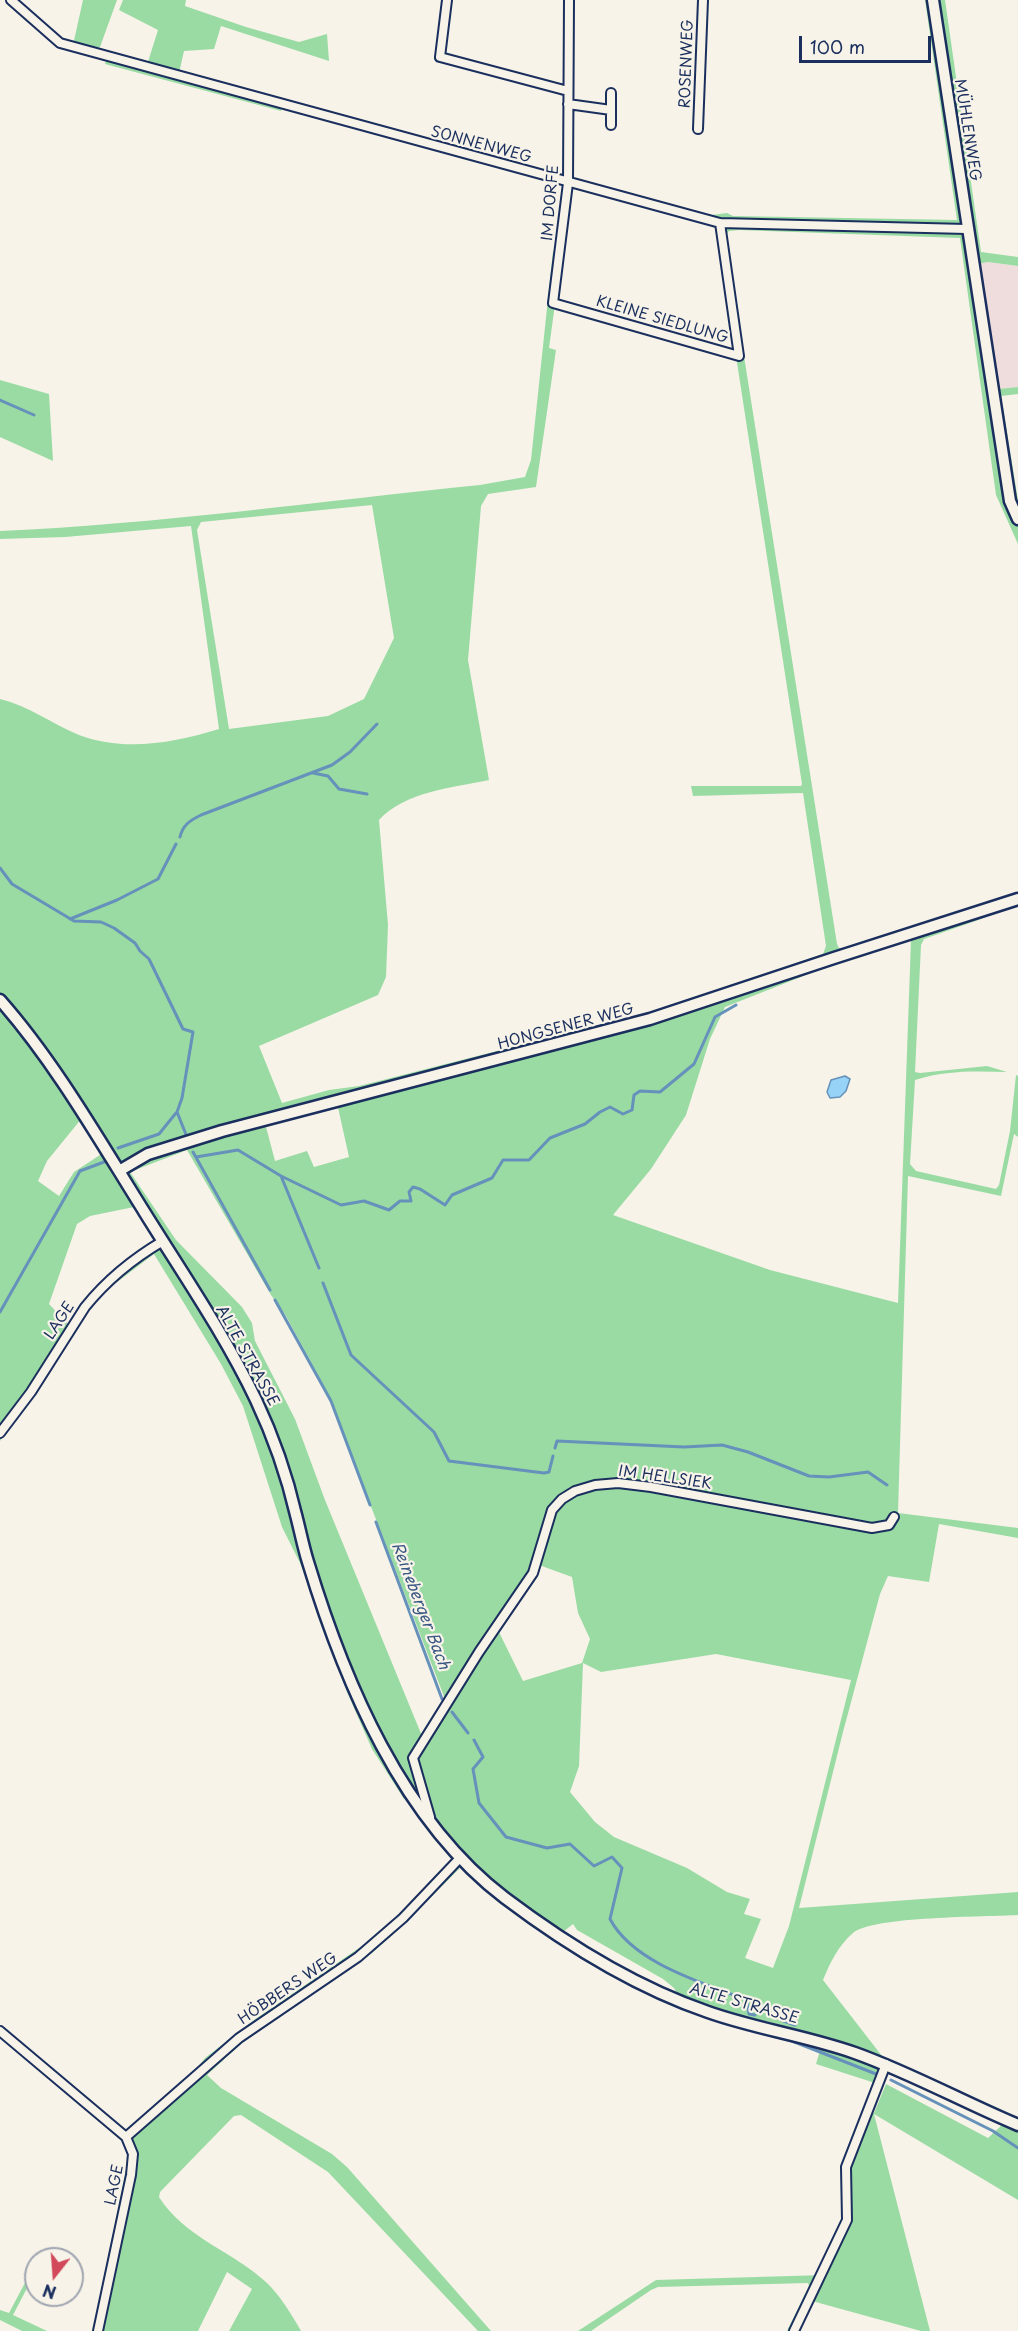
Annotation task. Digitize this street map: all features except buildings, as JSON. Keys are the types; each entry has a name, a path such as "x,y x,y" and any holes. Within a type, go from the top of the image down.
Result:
{"main road":[{"name":"MÜHLENWEG","path":"933,0 1010,501 1018,519"},
{"name":"HONGSENER WEG","path":"119,1171 148,1154 222,1131 650,1019 828,959 1018,899"},
{"name":"ALTE STRASSE","path":"0,1000 31,1035 119,1171 163,1241 256,1400 281,1462 321,1602 361,1704 378,1741 432,1824 460,1858 502,1896 611,1967 650,1988 711,2014 822,2042 886,2064 1018,2125"}],"street":[{"name":"SONNENWEG","path":"11,0 60,43 720,223 967,229"},
{"path":"447,0 440,57 568,91"},
{"name":"IM DORFE","path":"554,303 568,183 569,0"},
{"name":"ROSENWEG","path":"698,129 702,0"},
{"path":"611,93 611,126"},
{"path":"568,104 611,110"},
{"name":"KLEINE SIEDLUNG","path":"554,303 739,356 720,223"},
{"name":"LAGE","path":"0,1433 31,1392 85,1307 96,1294 144,1252 163,1241"},
{"name":"IM HELLSIEK","path":"503,1617 533,1573 552,1510 562,1499 575,1491 595,1485 618,1483 651,1487 872,1528 889,1525 894,1517"},
{"name":"ALTE STRASSE","path":"432,1824 412,1758 503,1617"},
{"name":"HÖBBERS WEG","path":"126,2137 239,2038 358,1957 403,1918 460,1858"},
{"path":"0,2031 126,2137"},
{"path":"794,2331 847,2220 846,2167 886,2064"},
{"name":"LAGE","path":"98,2331 133,2165 134,2154 126,2137"}],"shaded area":[{"path":"978,263 1018,266 1018,387 998,389"}],"green space":[{"path":"83,0 117,0 100,47 95,50 73,45"},
{"path":"123,0 186,0 185,6 299,42 327,34 329,61 221,26 214,49 184,51 179,73 283,101 281,111 105,64 108,54 147,65 158,30 119,10"},
{"path":"925,0 945,0 981,252 1018,257 1018,266 988,262 978,264 998,389 1018,387 1018,394 1001,396 1018,500 1018,544 996,495 960,238 739,230 729,231 725,236 837,944 839,948 847,948 1018,892 1018,906 924,939 921,945 915,1072 987,1066 1007,1072 949,1073 915,1080 910,1164 916,1171 996,1189 999,1185 1010,1131 1016,1075 1018,1076 1018,1137 1014,1134 1001,1196 908,1176 898,1513 1018,1528 1018,1538 939,1524 929,1582 888,1576 880,1594 843,1732 799,1908 1018,1892 1018,1915 931,1918 882,1923 864,1927 853,1933 843,1943 823,1980 882,2056 766,2021 763,2031 678,1995 674,1988 663,1979 577,1930 573,1924 563,1932 492,1881 465,1855 407,1784 404,1799 372,1749 347,1692 301,1565 282,1527 243,1406 221,1364 154,1254 100,1295 87,1310 35,1395 0,1441 0,699 21,706 79,735 114,743 167,742 219,729 191,526 65,537 0,539 0,531 180,518 480,485 525,477 531,460 553,251 562,253 549,348 556,350 536,487 488,494 481,506 468,660 489,780 416,797 390,810 379,820 388,925 386,977 378,995 259,1046 282,1103 329,1090 359,1086 651,1012 823,954 826,946 803,793 693,796 691,786 801,786 802,784 717,233 712,215 727,213 733,216 957,220","holes":["372,505 394,638 364,699 328,716 229,729 197,530 201,522","911,940 898,1303 770,1270 613,1215 651,1169 686,1115 710,1039 725,1007 816,971","337,1103 349,1157 314,1167 307,1151 275,1161 265,1123","82,1118 103,1153 74,1172 59,1196 38,1181 47,1161","187,1150 271,1295 286,1316 327,1392 445,1699 422,1736 325,1500 295,1419 255,1341 252,1323 242,1307 176,1240 130,1172","134,1207 154,1241 118,1268 68,1324 49,1304 77,1224 90,1216","539,1565 572,1577 578,1613 590,1639 582,1663 523,1681 498,1630 535,1578","716,1654 851,1680 789,1926 773,1968 745,1958 761,1919 744,1914 750,1899 727,1892 687,1868 614,1837 595,1822 570,1792 579,1766 583,1663 601,1672"]},
{"path":"0,380 49,394 53,461 0,437"},
{"path":"452,1860 460,1868 372,1953 242,2043 207,2075 221,2088 332,2154 347,2167 491,2331 478,2331 328,2172 241,2115 234,2116 160,2192 159,2197 181,2223 266,2282 281,2299 301,2331 229,2331 252,2289 227,2272 198,2331 93,2331 128,2160 125,2143 131,2133 193,2073 205,2058 254,2020 378,1935"},
{"path":"821,2047 881,2069 875,2083 816,2064"},
{"path":"886,2084 988,2138 1003,2124 1018,2130 1018,2200 874,2114 930,2331 921,2331 812,2301 797,2331 787,2331 809,2286 808,2283 658,2287 591,2331 578,2331 656,2280 824,2275 850,2222 852,2163 870,2112 874,2113"},
{"path":"24,2285 24,2294 13,2315 47,2331 22,2331 0,2320 0,2310 9,2313"}],"water":[{"path":"845,1076 850,1079 846,1091 840,1097 830,1098 827,1092 831,1080"}],"waterway":[{"path":"0,400 34,415"},
{"path":"180,837 187,824 201,815 332,765 350,752 377,724"},
{"path":"313,773 328,776 339,789 367,794"},
{"path":"70,919 117,900 158,879 176,844"},
{"name":"Reineberger Bach","path":"0,868 12,884 74,921 101,922 114,928 135,943 149,959 183,1029 193,1032 182,1098 177,1112 187,1137"},
{"path":"281,1176 341,1205 364,1201 389,1210 400,1201 411,1201 409,1192 413,1187 445,1205 452,1195 492,1178 503,1160 529,1160 550,1138 585,1124 610,1107 623,1114 632,1110 634,1095 640,1091 660,1092 694,1064 715,1017 736,1005"},
{"path":"118,1148 159,1134 176,1113"},
{"path":"196,1157 238,1150 281,1176 319,1268"},
{"name":"Reineberger Bach","path":"193,1152 270,1290"},
{"path":"0,1312 80,1171 104,1162"},
{"path":"323,1283 351,1355 434,1432 449,1461 544,1473 549,1472 553,1456"},
{"name":"Reineberger Bach","path":"275,1300 331,1401 370,1505"},
{"path":"555,1448 557,1441 684,1447 722,1445 748,1452 809,1476 829,1477 868,1472 887,1485"},
{"name":"Reineberger Bach","path":"376,1522 442,1699"},
{"name":"Reineberger Bach","path":"452,1712 468,1733"},
{"name":"Reineberger Bach","path":"474,1740 483,1757 473,1769 479,1803 506,1837 547,1848 570,1844 594,1866 612,1857 622,1868 610,1919 621,1934 635,1948 671,1970 747,2000 749,2014 755,2015"},
{"name":"Reineberger Bach","path":"781,2020 795,2025"},
{"name":"Reineberger Bach","path":"792,2041 876,2074"},
{"name":"Reineberger Bach","path":"891,2080 993,2131 1018,2148"}]}
